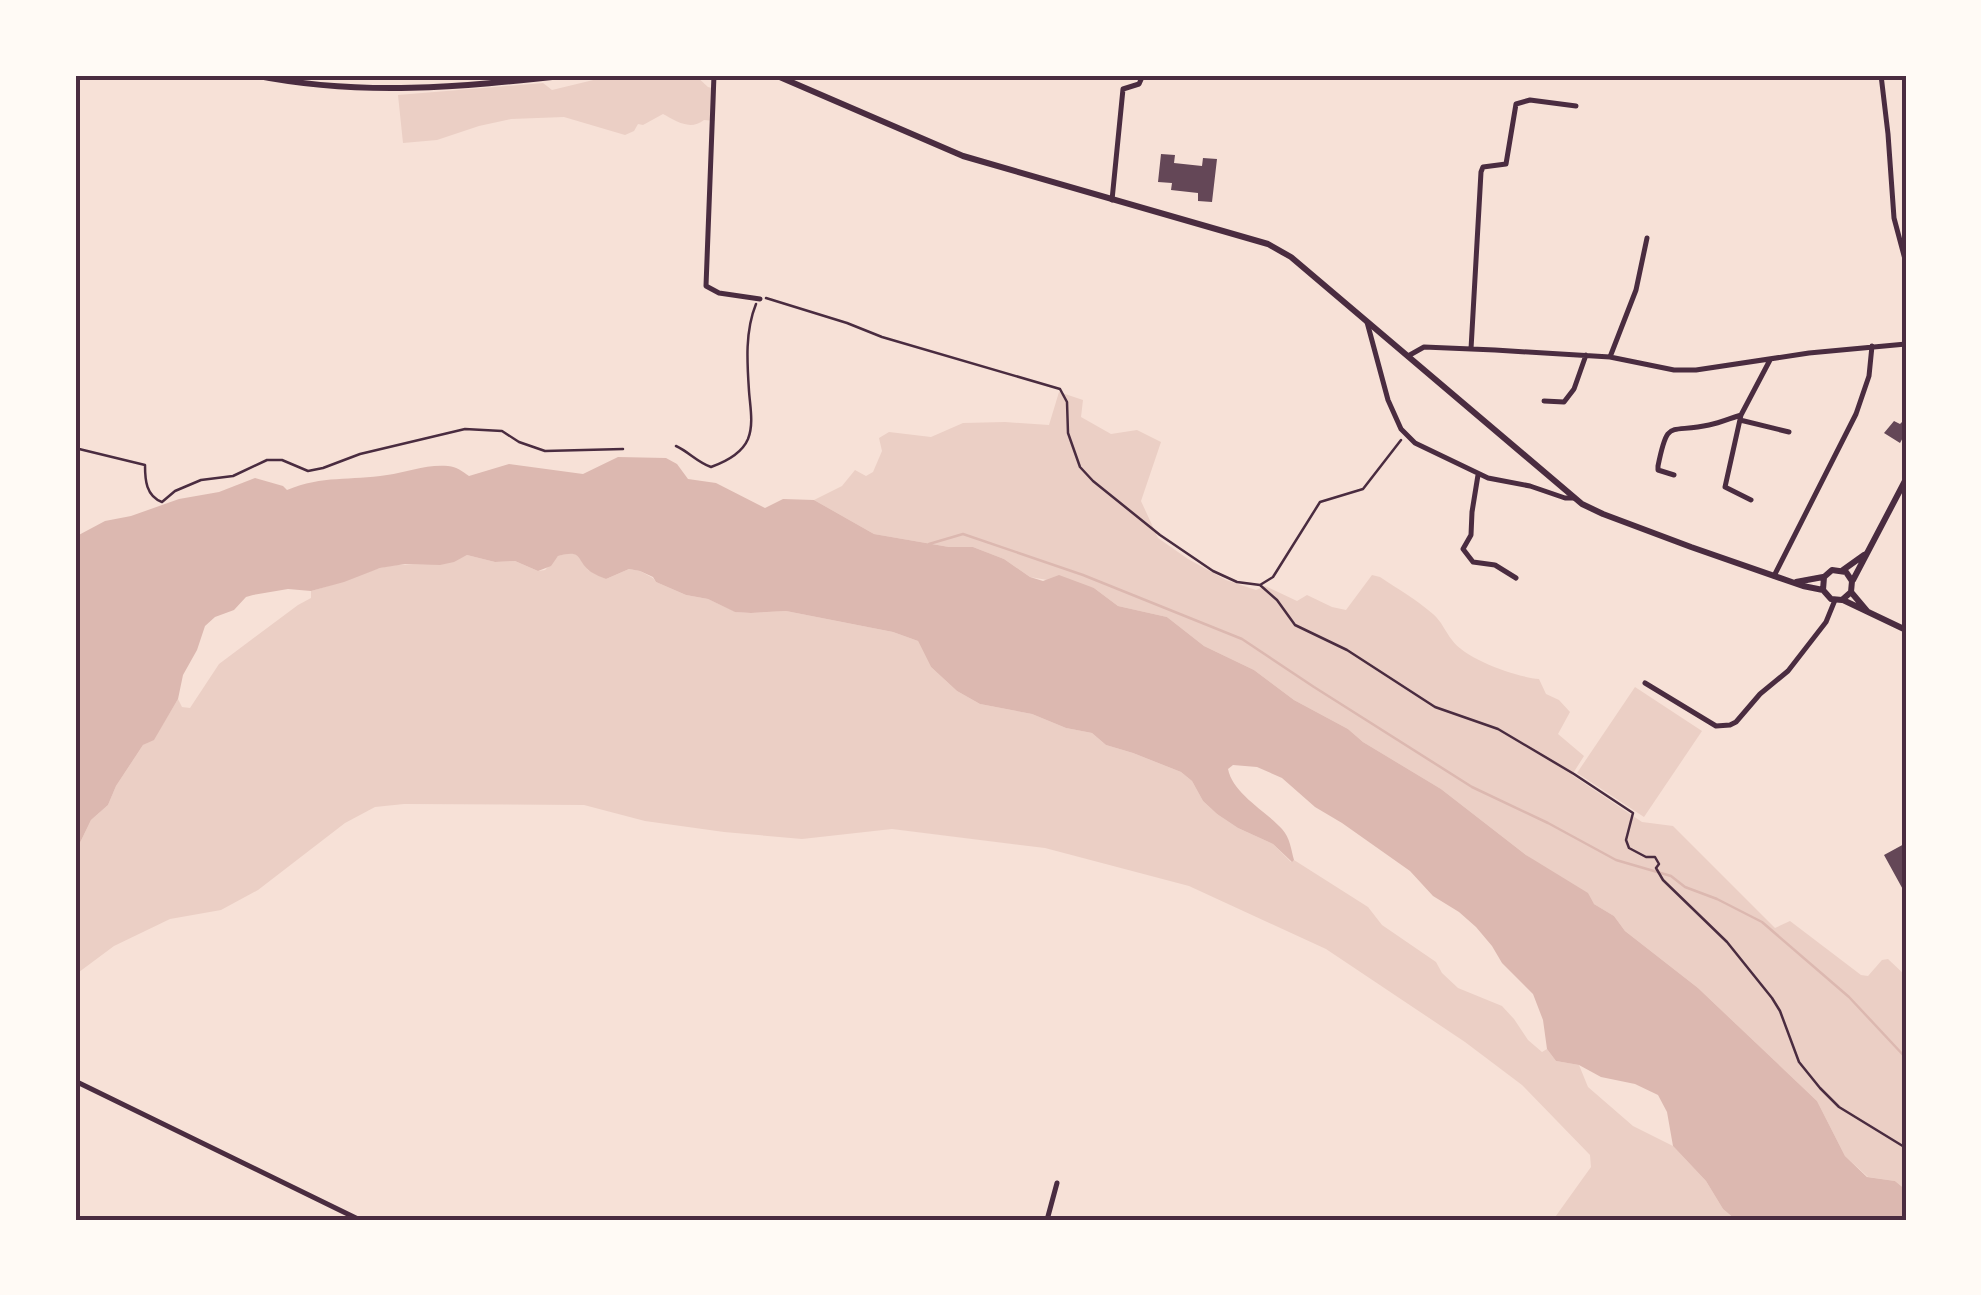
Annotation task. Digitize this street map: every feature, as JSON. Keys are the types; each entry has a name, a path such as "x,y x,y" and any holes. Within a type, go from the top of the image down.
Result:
{"main road":[{"path":"253,75 298,84 392,90 570,75"},
{"path":"775,75 963,156 1268,244 1292,257 1574,498 1603,514 1822,590 1827,597 1906,630"},
{"path":"1867,612 1851,592 1852,581 1906,478"},
{"path":"1794,582 1824,577 1865,555"},
{"path":"1842,570 1852,581"},
{"path":"1822,590 1824,577"},
{"path":"1839,600 1851,592"}],"street":[{"path":"714,75 706,286 719,293 760,299"},
{"path":"1112,200 1124,90 1139,84 1143,75"},
{"path":"1881,75 1894,218 1906,263"},
{"path":"1471,349 1483,167 1506,164 1516,104 1530,100 1576,106"},
{"path":"1610,357 1636,290 1647,238"},
{"path":"1367,321 1388,400 1405,435 1478,475 1574,498"},
{"path":"1408,356 1424,348 1471,349 1610,357 1674,370 1696,370 1906,344"},
{"path":"1774,576 1856,414 1869,376 1872,346"},
{"path":"1544,400 1564,402 1574,389 1586,355"},
{"path":"1751,500 1725,486 1741,418 1770,360"},
{"path":"1674,474 1658,470 1658,466 1663,442 1678,427 1741,418 1790,432"},
{"path":"1478,475 1471,534 1462,549 1473,562 1495,565 1516,578"},
{"path":"1645,683 1716,726 1736,722 1798,660 1839,600"},
{"path":"75,1080 360,1220"},
{"path":"1047,1220 1057,1183"}],"path":[{"path":"676,446 711,467 726,462 740,450 748,439 751,423 747,365 753,311 763,298 788,304 882,337 1060,389 1067,402 1070,439 1086,475 1190,557 1237,582 1258,587 1273,577 1320,502 1363,489 1405,435"},
{"path":"75,448 145,465 147,489 162,502 174,491 201,480 233,476 267,460 282,460 308,471 465,429 502,431 545,451 623,449"},
{"path":"1260,585 1277,600 1294,625 1328,639 1446,712 1498,729 1633,812 1626,840 1629,848 1655,857 1663,880 1703,917 1758,980 1780,1011 1799,1062 1820,1088 1839,1107 1906,1148"}],"shaded area":[{"path":"614,75 636,80 637,75 695,75 716,89 715,121 688,125 663,114 638,124 625,135 564,117 511,119 437,140 403,143 398,95 543,83 552,90"},
{"path":"1059,392 1083,400 1081,417 1111,434 1137,430 1161,442 1141,501 1158,538 1188,559 1226,580 1256,590 1265,586 1297,601 1307,595 1346,610 1372,575 1380,577 1433,614 1468,654 1505,671 1539,679 1546,694 1570,712 1558,734 1584,756 1572,775 1642,822 1673,826 1775,928 1790,921 1861,975 1868,976 1882,960 1888,959 1906,976 1906,1190 1895,1181 1868,1177 1845,1156 1817,1101 1698,988 1625,931 1614,916 1441,789 1348,729 1294,700 1254,670 1204,646 1167,617 1118,606 1094,588 1030,577 1004,559 973,547 949,547 874,534 814,500 842,486 855,470 866,476 873,472 882,451 879,438 889,432 931,437 963,423 1049,425"},
{"path":"618,457 666,458 677,464 688,479 716,483 765,508 783,499 814,500 874,534 949,547 973,547 1004,559 1030,577 1043,581 1059,575 1094,588 1118,606 1167,617 1204,646 1254,670 1294,700 1348,729 1441,789 1526,855 1588,893 1594,904 1614,916 1625,931 1698,988 1817,1101 1845,1156 1867,1177 1895,1181 1906,1190 1906,1220 1736,1220 1673,1146 1667,1112 1658,1095 1635,1084 1601,1077 1579,1065 1556,1061 1547,1049 1543,1020 1533,994 1502,963 1476,927 1433,896 1410,871 1315,807 1282,778 1257,767 1233,765 1228,769 1243,794 1285,832 1292,862 1273,844 1217,814 1181,772 1106,745 1092,733 1066,728 1032,714 980,704 957,691 931,667 918,641 893,632 786,611 735,612 708,599 686,595 640,571 629,569 606,579 591,572 572,554 558,556 551,566 538,571 515,561 495,562 467,555 440,565 380,568 311,591 288,589 246,597 234,610 215,617 205,626 183,675 178,699 154,740 143,745 108,805 91,820 75,853 75,537 105,521 179,499 219,492 255,478 287,490 325,480 440,466 454,467 469,476 509,464 583,474"},
{"path":"572,552 588,570 606,579 629,569 640,571 686,595 708,599 736,612 786,611 893,632 918,641 931,667 957,691 980,704 1032,714 1066,728 1092,733 1106,745 1181,772 1217,814 1273,844 1291,862 1294,860 1368,907 1382,925 1436,962 1458,988 1502,1006 1542,1052 1547,1049 1556,1061 1579,1065 1588,1087 1633,1126 1673,1146 1736,1220 1553,1220 1591,1167 1590,1155 1522,1085 1465,1042 1326,949 1189,886 1045,848 892,829 802,839 724,832 645,821 584,805 375,807 345,823 258,890 221,910 170,919 114,946 75,975 75,853 91,820 108,805 143,745 154,739 178,699 182,707 190,708 219,664 311,598 311,591 380,568 435,564 467,555 495,562 515,561 538,571 545,570 558,556"},
{"path":"1635,687 1702,731 1644,817 1577,773"}],"building":[{"path":"1161,154 1175,155 1174,163 1202,166 1203,158 1217,159 1212,202 1198,201 1198,193 1171,190 1172,183 1158,182"},
{"path":"1894,421 1906,424 1900,443 1884,433"},
{"path":"1906,843 1906,895 1884,855"}],"waterway":[{"path":"929,544 963,534 1083,575 1242,639 1472,787 1616,860 1671,876 1685,887 1762,922 1849,997 1906,1058"}]}
